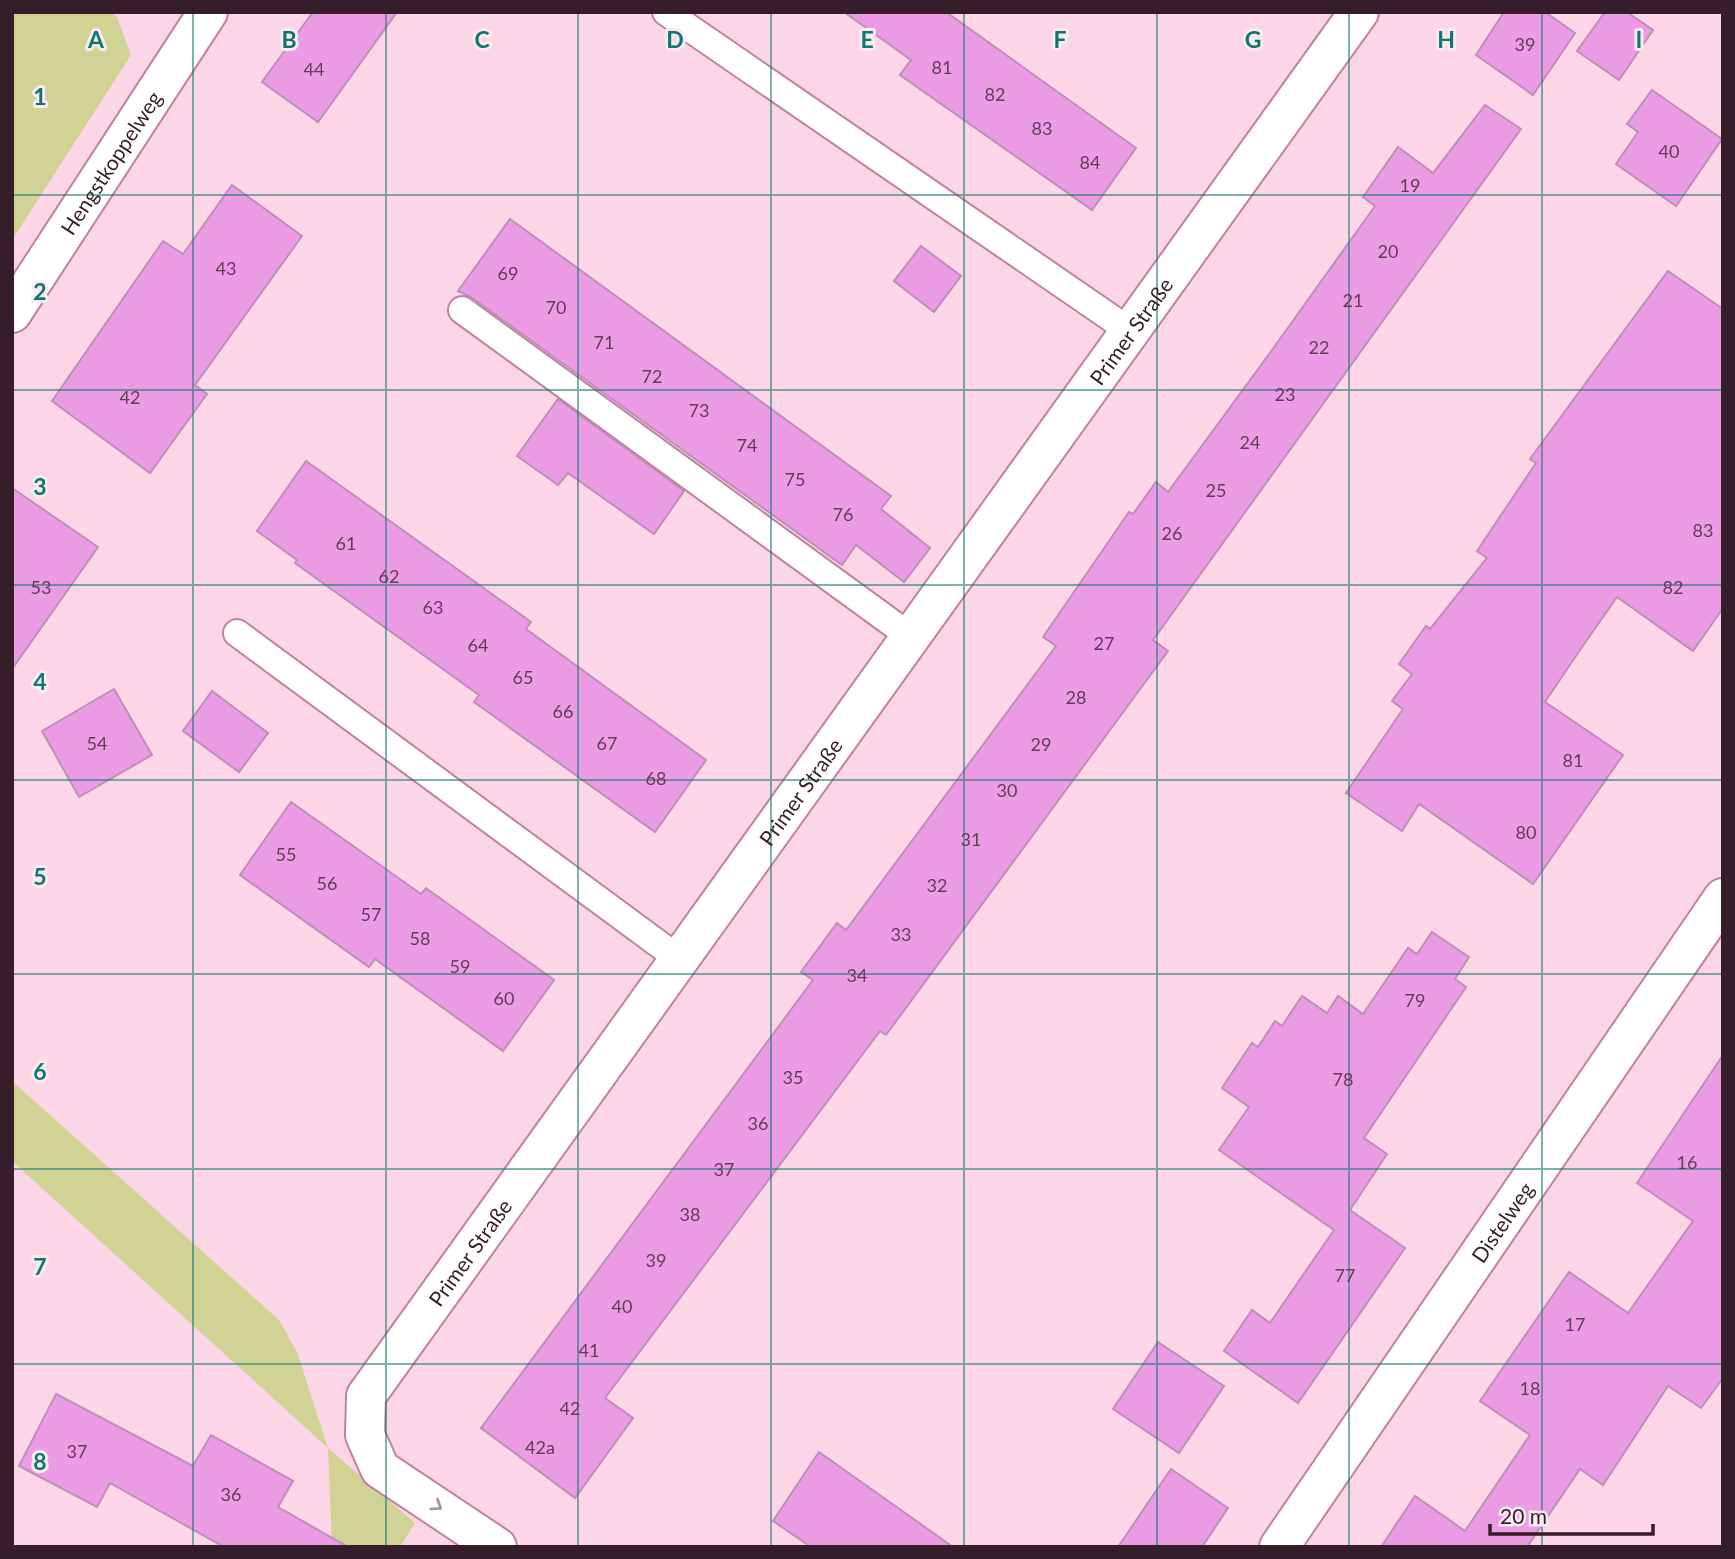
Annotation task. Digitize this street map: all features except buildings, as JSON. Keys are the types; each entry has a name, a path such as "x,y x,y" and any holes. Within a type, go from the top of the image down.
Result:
{"street":[{"name":"Hengstkoppelweg","path":"12,313 208,12"},
{"name":"Primer Straße","path":"497,1547 380,1468 365,1435 366,1396 1359,12"},
{"name":"Distelweg","path":"1279,1547 1723,898"}],"lane":[{"path":"666,12 1130,331"},
{"path":"462,310 911,637"},
{"path":"237,633 679,959"}],"green space":[{"path":"12,12 111,12 117,17 131,55 12,240"},
{"path":"12,1081 279,1320 297,1352 328,1448 12,1161"},
{"path":"328,1448 415,1523 400,1547 332,1547"}]}
